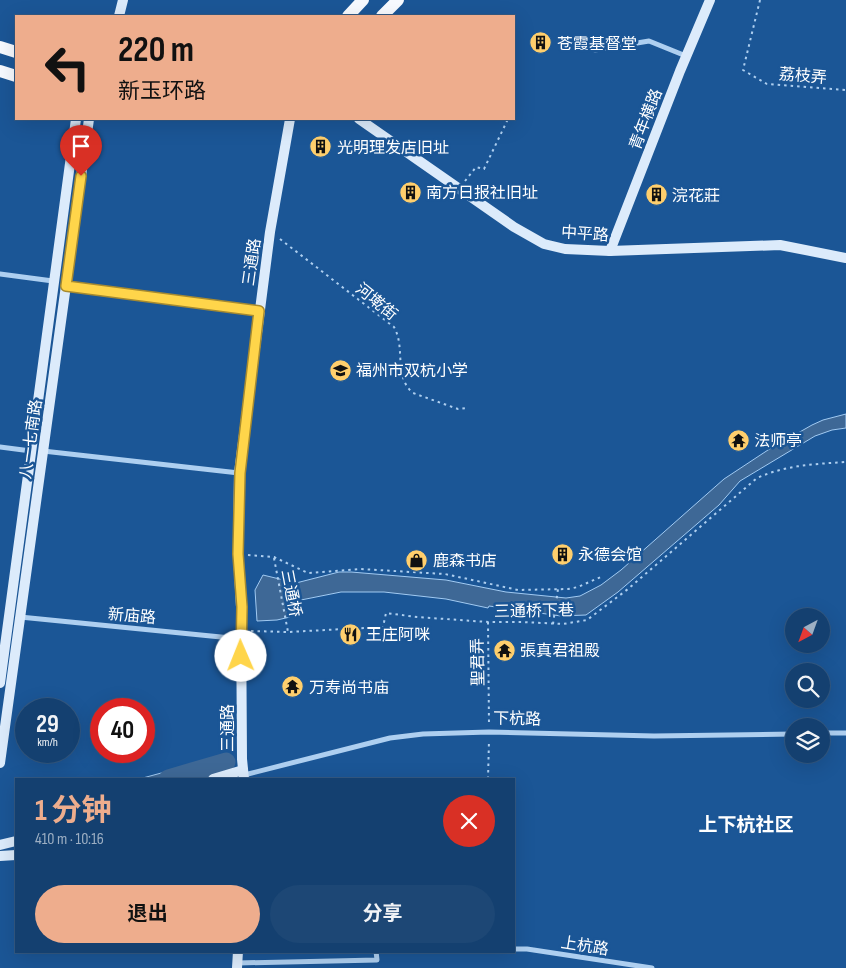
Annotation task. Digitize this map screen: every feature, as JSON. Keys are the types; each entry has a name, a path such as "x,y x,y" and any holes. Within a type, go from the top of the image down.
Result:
{"main road":[{"path":"349,15 363,0"},
{"path":"383,15 398,0"},
{"path":"0,47 15,52"},
{"path":"0,71 15,76"}],"street":[{"path":"120,15 123,0"},
{"name":"青年横路","path":"610,251 686,56 710,0"},
{"path":"595,50 649,41 686,56"},
{"name":"八一七南路","path":"0,683 4,620 31,450 76,120"},
{"name":"八一七南路","path":"0,763 89,120"},
{"name":"三通路","path":"243,775 242,607 238,554 240,473 270,232 290,120"},
{"name":"中平路","path":"360,120 520,231 544,244 565,248 610,251 780,245 846,258"},
{"path":"0,274 53,281"},
{"path":"66,286 259,311"},
{"path":"0,447 31,450"},
{"path":"43,451 240,473"},
{"name":"新庙路","path":"20,617 241,635"},
{"name":"下杭路","path":"220,778 243,775 390,738 423,734 489,732 654,736 785,734"},
{"path":"830,733 846,733"},
{"path":"0,845 15,841"},
{"path":"0,856 15,855"},
{"name":"上杭路","path":"515,949 528,949 652,968"},
{"path":"238,965 377,960 376,953"}],"path":[{"name":"荔枝弄","path":"760,0 744,70 766,84 846,90"},
{"path":"459,189 476,167 484,169 508,120"},
{"name":"河墘街","path":"270,232 394,328 399,339 402,377 409,390 458,409 466,408"},
{"name":"三通桥下巷","path":"241,635 383,626 386,613 488,622 553,624 587,620 628,589 757,478 800,465 846,462"},
{"path":"238,554 274,558 308,573 360,569 445,574 518,590 578,587 603,576"},
{"name":"三通桥","path":"274,558 288,632"},
{"path":"553,624 558,589"},
{"name":"聖君弄","path":"488,622 488,778"}],"water":[{"path":"846,414 846,428 832,430 815,436 740,481 719,505 618,592 586,615 561,616 489,606 488,608 446,599 384,592 341,592 291,602 290,617 257,621 255,590 263,575 296,583 339,572 351,572 446,580 506,592 566,598 580,596 601,585 621,570 724,479 768,450 812,425"},
{"path":"217,758 220,769 191,778 143,778"}],"waterway":[{"path":"171,778 226,762"}],"place":[{"name":"苍霞基督堂","path":"541,43"},
{"name":"光明理发店旧址","path":"321,147"},
{"name":"南方日报社旧址","path":"410,192"},
{"name":"浣花莊","path":"656,195"},
{"name":"福州市双杭小学","path":"340,370"},
{"name":"法师亭","path":"738,440"},
{"name":"永德会馆","path":"562,554"},
{"name":"鹿森书店","path":"417,560"},
{"name":"王庄阿咪","path":"350,634"},
{"name":"張真君祖殿","path":"504,650"},
{"name":"万寿尚书庙","path":"293,687"}],"district":[{"name":"上下杭社区","path":"746,824"}],"route":[{"path":"81,176 66,286 259,311 240,473 238,554 242,607 241,656"}]}
